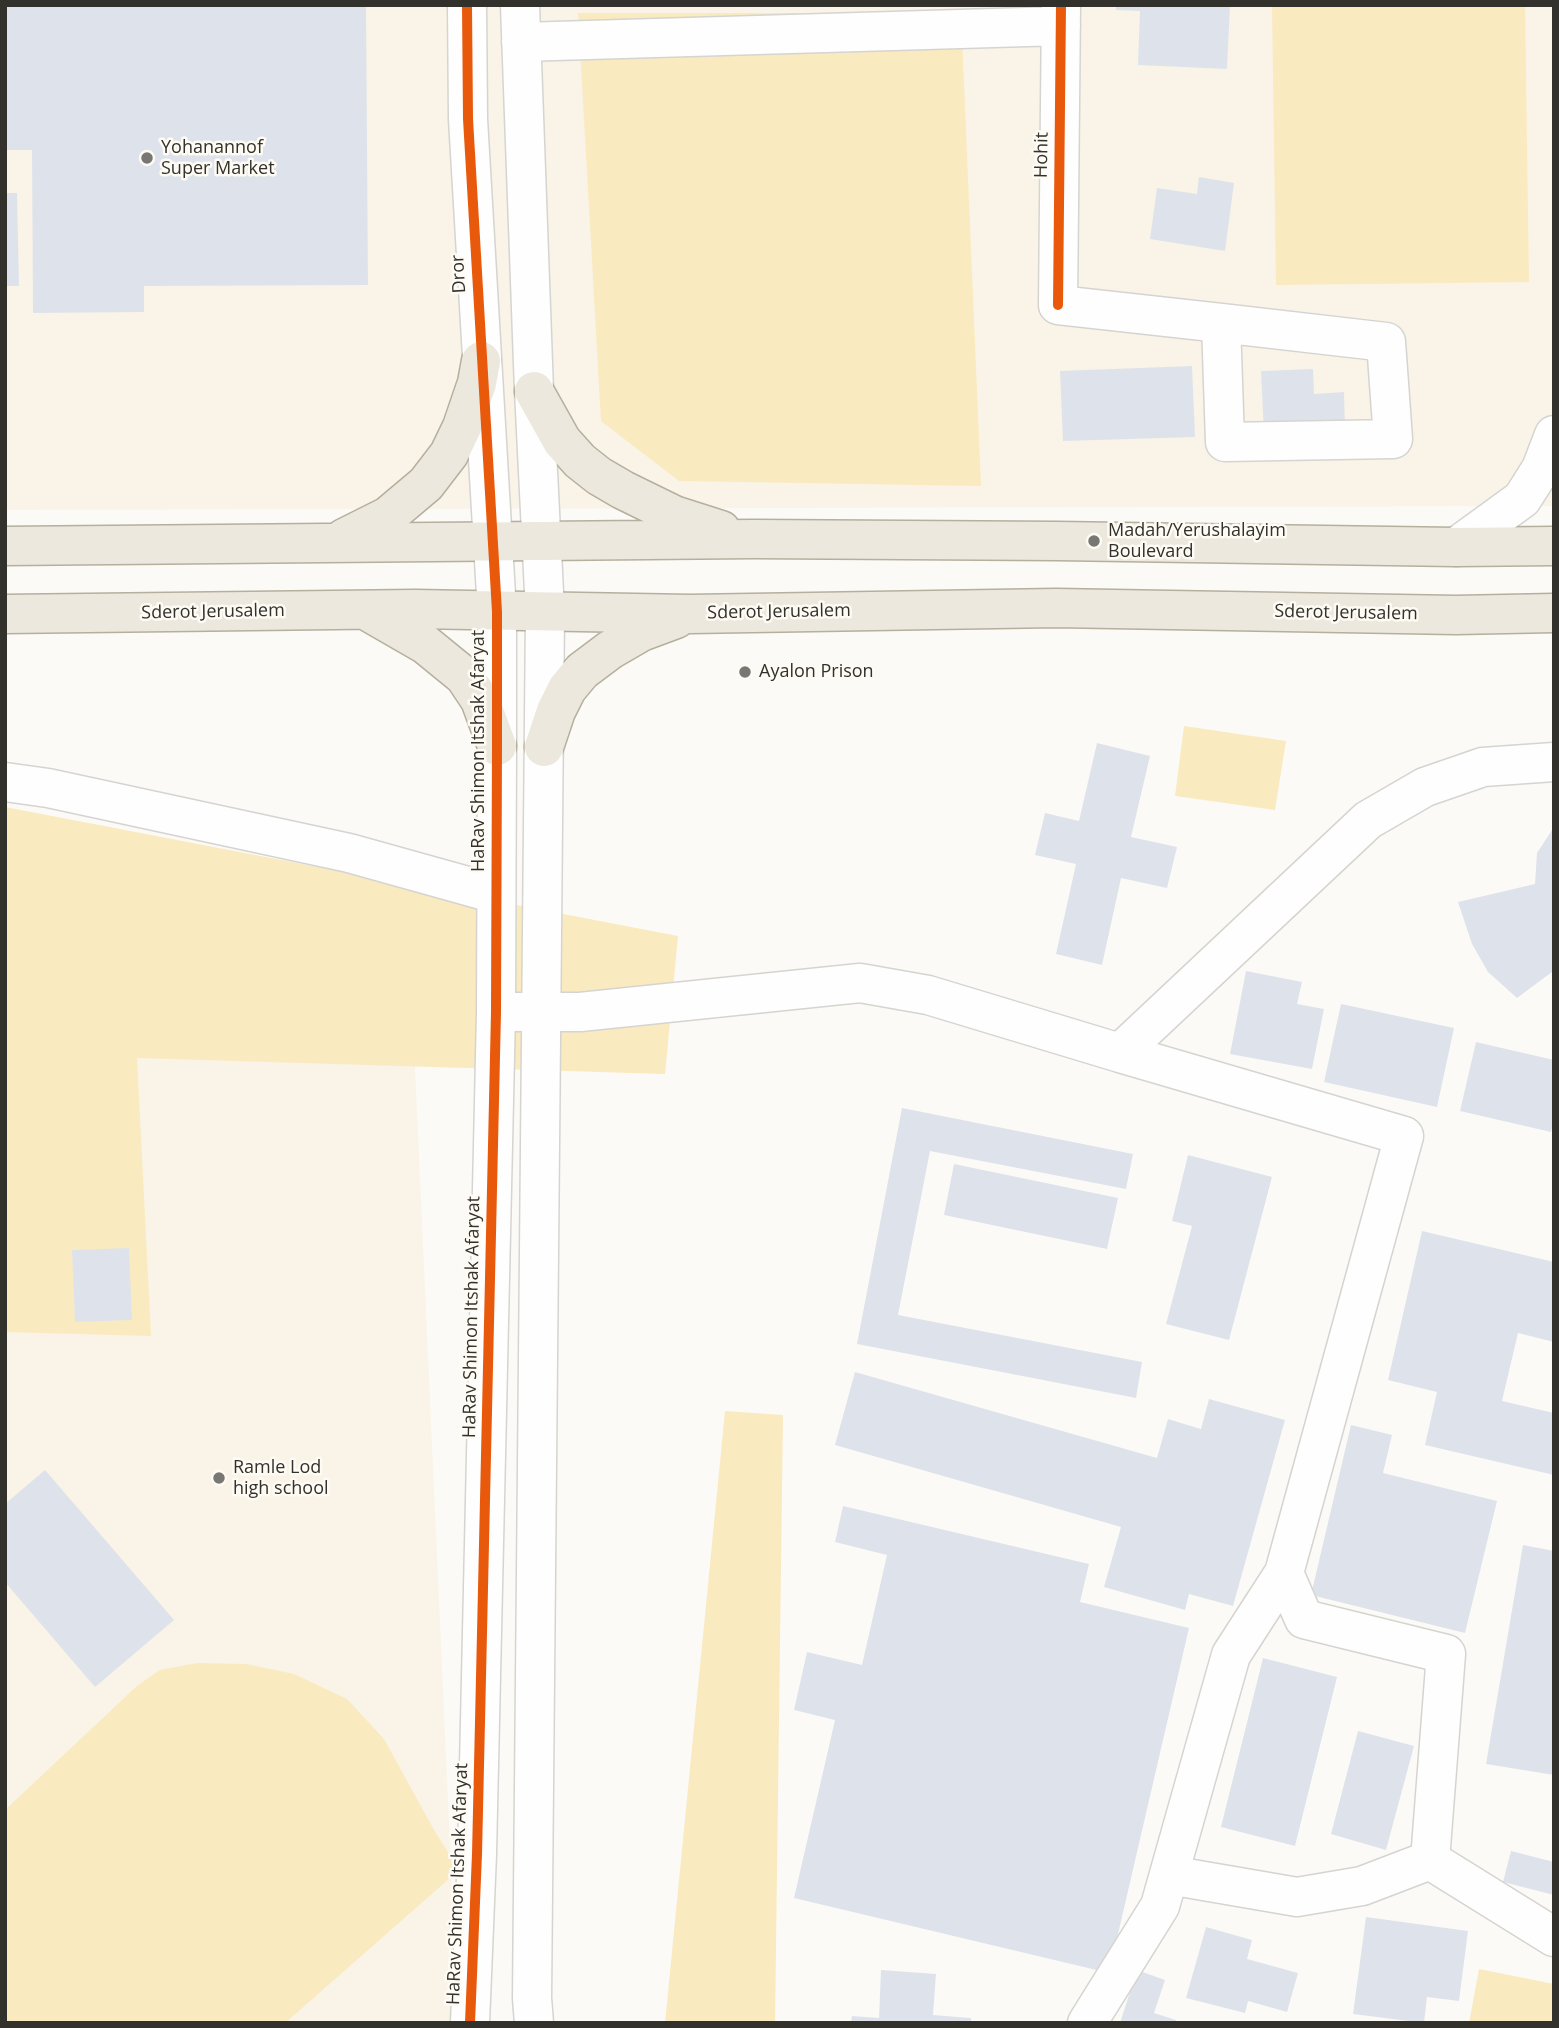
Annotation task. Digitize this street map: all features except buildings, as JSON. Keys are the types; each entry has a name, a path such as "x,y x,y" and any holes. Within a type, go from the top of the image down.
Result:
{"main road":[{"path":"333,542 353,535 388,516 426,484 449,454 462,428 477,383 481,361"},
{"path":"534,391 562,441 579,461 599,476 623,491 674,515 753,540"},
{"path":"5,546 753,540 1554,546"},
{"name":"Sderot Jerusalem","path":"5,614 365,610 690,614 1056,608 1456,615 1554,613"},
{"path":"365,610 426,645 464,677 481,701 497,746"},
{"path":"544,747 556,711 567,689 582,671 640,632 690,614"}],"street":[{"name":"Dror","path":"467,5 468,119 493,541"},
{"path":"534,2023 532,1998 545,612 520,23 1061,16"},
{"name":"Hohit","path":"1061,16 1058,305 1221,323"},
{"path":"1221,323 1387,342 1393,439 1225,442 1221,323"},
{"path":"1456,547 1522,499 1541,469 1554,435"},
{"name":"HaRav Shimon Itshak Afaryat","path":"470,2023 478,1840 496,1012 497,612 493,541"},
{"path":"1120,1053 1368,820 1426,787 1483,767 1554,762"},
{"path":"5,782 48,788 349,853 496,894"},
{"path":"496,1012 594,1011 860,984 928,995 1404,1136 1284,1573 1231,1655 1160,1906 1087,2023"},
{"path":"1284,1573 1304,1619 1446,1654 1430,1860"},
{"path":"1169,1875 1297,1896 1362,1886 1430,1860"},
{"path":"1430,1860 1554,1937"}],"shaded area":[{"path":"5,5 1554,5 1554,506 5,510"},
{"path":"1272,5 1525,5 1529,282 1276,285"},
{"path":"578,13 961,13 981,486 679,481 601,421"},
{"path":"1184,726 1286,741 1275,810 1175,796"},
{"path":"5,807 678,936 665,1074 137,1058 151,1336 5,1332"},
{"name":"Ramle Lod high school","path":"5,886 409,933 458,2023 5,2023"},
{"path":"725,1411 783,1415 775,2023 665,2023"},
{"path":"197,1663 246,1664 294,1674 347,1699 384,1739 459,1870 285,2023 5,2023 5,1810 137,1686 160,1670"},
{"path":"1479,1969 1554,1984 1554,2023 1469,2023"}],"cycle path":[{"path":"467,5 468,119 497,612 496,1012 477,1854 470,2023"},
{"path":"1058,305 1061,5"}],"place":[{"name":"Yohanannof Super Market","path":"147,158"},
{"name":"Madah/Yerushalayim Boulevard","path":"1094,541"},
{"name":"Ayalon Prison","path":"745,672"},
{"name":"Ramle Lod high school","path":"219,1478"}]}
